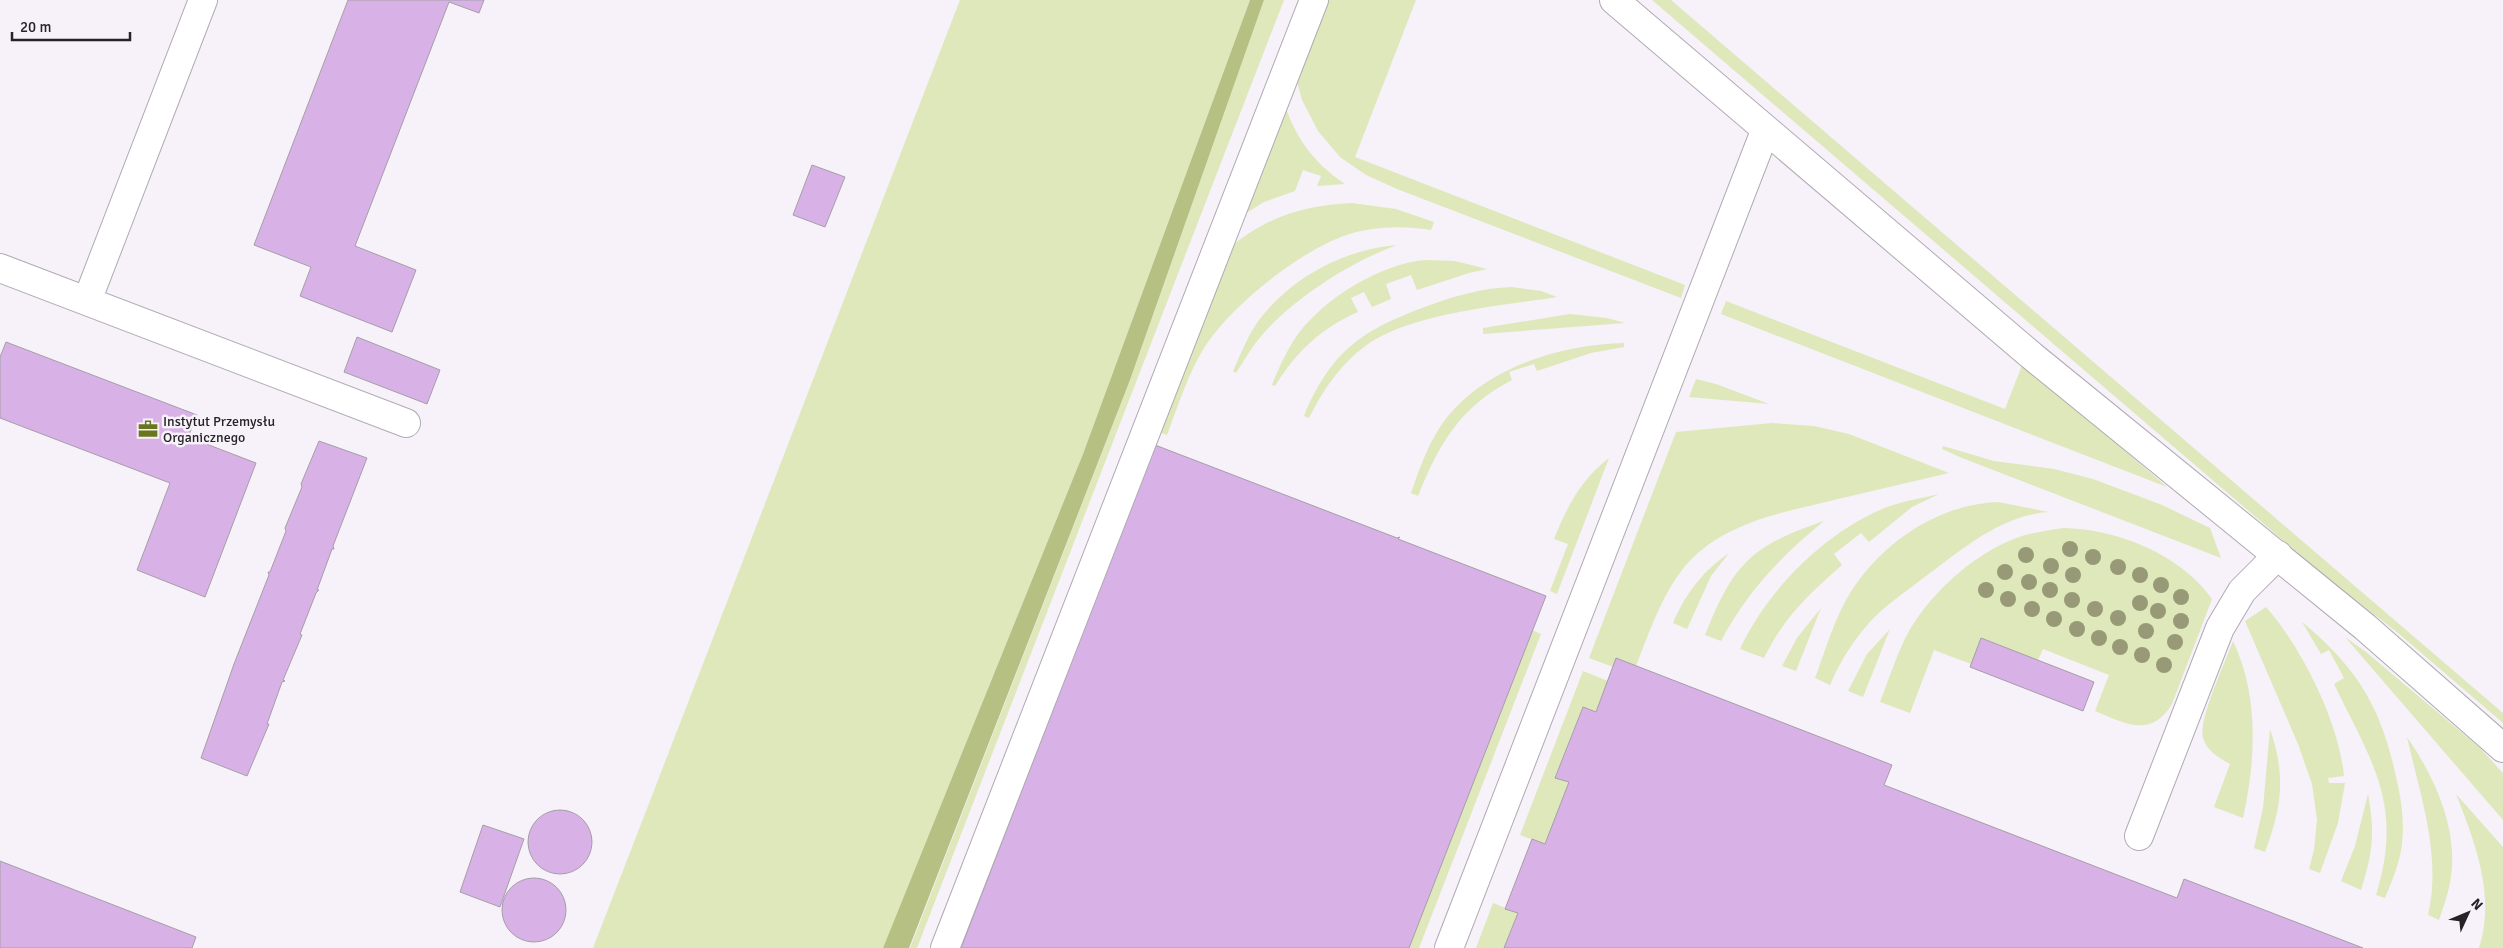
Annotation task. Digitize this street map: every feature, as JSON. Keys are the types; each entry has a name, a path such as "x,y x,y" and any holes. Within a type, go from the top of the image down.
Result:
{"lane":[{"path":"86,301 203,0"},
{"path":"945,948 1314,0"},
{"path":"1614,0 1765,131 2032,356 2278,555 2403,660 2503,748"},
{"path":"1449,948 1765,131"},
{"path":"0,268 406,423"},
{"path":"2139,836 2220,628 2242,590 2278,555"}],"green space":[{"path":"960,0 1250,0 1083,454 883,948 593,948"},
{"path":"1250,0 1264,0 1130,380 909,948 883,948 1083,454"},
{"path":"1264,0 1284,0 917,948 910,948 1130,380"},
{"path":"1322,0 1416,0 1355,157 1685,285 1681,298 1397,189 1366,175 1340,157 1318,131 1302,100 1294,71"},
{"path":"1652,0 1671,0 2503,713 2503,723 2398,633 2321,573"},
{"path":"1284,102 1294,127 1307,149 1324,167 1345,184 1317,186 1321,176 1303,170 1295,191 1264,202 1237,219"},
{"path":"1352,203 1396,209 1434,222 1431,230 1394,227 1356,232 1315,249 1272,278 1233,313 1204,348 1193,368 1167,435 1156,431 1225,252 1254,230 1284,216 1300,210"},
{"path":"1397,245 1379,252 1341,272 1303,297 1271,325 1255,344 1236,373 1233,371 1255,326 1268,309 1299,281 1337,260 1356,253"},
{"path":"1425,260 1455,261 1487,269 1417,290 1411,275 1386,284 1391,299 1372,307 1364,292 1351,298 1358,312 1332,326 1310,342 1292,362 1275,386 1272,385 1294,340 1309,321 1323,308 1338,296 1372,276 1390,268"},
{"path":"1512,287 1541,291 1557,297 1456,313 1405,326 1383,335 1355,354 1339,370 1309,418 1304,416 1326,374 1353,344 1369,333 1407,314 1451,298 1481,290"},
{"path":"1726,301 2005,409 2023,363 2167,487 1721,314"},
{"path":"1570,314 1607,318 1625,323 1483,334 1483,328"},
{"path":"1624,343 1624,347 1591,353 1537,371 1534,364 1509,372 1512,380 1478,402 1453,429 1434,460 1418,496 1411,493 1427,451 1440,427 1456,407 1476,390 1498,375 1547,355 1572,349"},
{"path":"1696,379 1716,384 1769,404 1689,397"},
{"path":"1772,423 1814,426 1849,434 1949,473 1795,509 1733,530 1697,554 1674,581 1661,604 1636,666 1613,667 1589,658 1676,432"},
{"path":"1943,446 1994,461 2054,469 2093,479 2162,505 2210,528 2221,558 1962,458 1942,449"},
{"path":"1609,458 1557,594 1550,591 1568,544 1554,539 1576,494 1590,475"},
{"path":"1939,494 1912,507 1869,542 1861,533 1834,554 1842,565 1798,607 1780,630 1764,658 1740,649 1766,605 1782,584 1821,547 1842,531 1887,507"},
{"path":"1998,502 2049,512 2014,520 1997,527 1966,546 1894,600 1875,617 1863,630 1842,660 1830,685 1815,678 1831,633 1846,600 1865,572 1880,556 1915,528 1935,518 1976,504"},
{"path":"1824,521 1779,561 1766,576 1742,606 1721,641 1705,635 1715,610 1726,590 1748,560 1779,539"},
{"path":"2063,528 2105,533 2146,547 2183,569 2199,583 2212,599 2172,704 2164,715 2155,722 2146,725 2136,725 2116,720 2095,711 2109,675 2043,649 2038,660 1971,664 1934,650 1910,713 1880,702 1909,631 1944,586 1974,561 2008,541 2025,535"},
{"path":"1729,553 1711,576 1687,629 1673,623 1683,602 1696,584 1719,560"},
{"path":"2266,607 2293,643 2317,687 2327,710 2341,755 2344,776 2328,778 2329,783 2345,783 2338,823 2320,873 2309,869 2314,850 2317,820 2312,784 2298,744 2245,621"},
{"path":"1821,608 1796,671 1782,666 1797,638"},
{"path":"2302,622 2336,654 2362,687 2381,724 2388,745 2400,796 2403,834 2398,865 2385,898 2376,895 2384,863 2387,835 2385,809 2380,785 2361,738 2334,684 2344,678 2329,650 2321,654"},
{"path":"1890,629 1863,697 1848,691 1867,654"},
{"path":"1532,630 1541,634 1419,948 1409,948"},
{"path":"2345,637 2366,652 2480,748 2503,773 2503,820"},
{"path":"2233,641 2247,683 2253,728 2251,773 2243,818 2214,807 2230,764 2210,750 2203,738 2208,704"},
{"path":"1583,671 1608,681 1596,712 1582,708 1555,777 1569,782 1545,844 1520,835"},
{"path":"2270,729 2278,761 2280,791 2275,820 2265,852 2254,848 2263,808"},
{"path":"2407,737 2433,782 2446,815 2450,832 2452,867 2447,894 2439,920 2428,915 2432,893 2431,848 2428,826"},
{"path":"2368,794 2372,820 2372,842 2361,890 2341,881 2355,846"},
{"path":"2456,794 2503,847 2503,948 2479,948 2484,928 2484,889 2476,850"},
{"path":"1493,903 1518,913 1504,948 1476,948"}],"building":[{"path":"348,0 484,0 479,13 449,2 355,246 416,270 392,332 300,296 311,267 254,245"},
{"path":"812,165 845,177 825,227 793,215"},
{"path":"357,337 440,370 427,404 344,372"},
{"path":"6,342 197,415 188,437 256,463 205,597 137,570 170,483 0,418 0,357"},
{"path":"319,441 367,458 317,590 319,590 316,593 300,634 302,635 283,680 285,681 282,682 267,724 269,724 247,776 201,758 234,664 269,575 268,572 270,572 286,531 285,528 302,487 301,484"},
{"path":"1155,445 1397,538 1400,537 1398,539 1546,596 1409,948 961,948"},
{"path":"1981,638 2094,682 2083,711 1970,667"},
{"path":"1616,658 1892,765 1884,785 2177,898 2184,879 2363,948 1504,948 1518,913 1505,909 1532,839 1545,844 1569,782 1555,778 1583,707 1596,712"},
{"path":"560,810 572,812 583,819 590,830 592,842 590,854 583,865 572,872 560,874 548,872 537,865 530,854 528,842 530,830 537,819 548,812"},
{"path":"483,825 524,839 500,907 460,892"},
{"path":"0,861 196,937 192,948 0,948"},
{"path":"534,878 546,880 557,887 564,898 566,910 564,922 557,933 546,940 534,942 522,940 511,933 504,922 502,910 504,898 511,887 522,880"}],"place":[{"name":"Instytut Przemysłu Organicznego","path":"148,429"}]}
